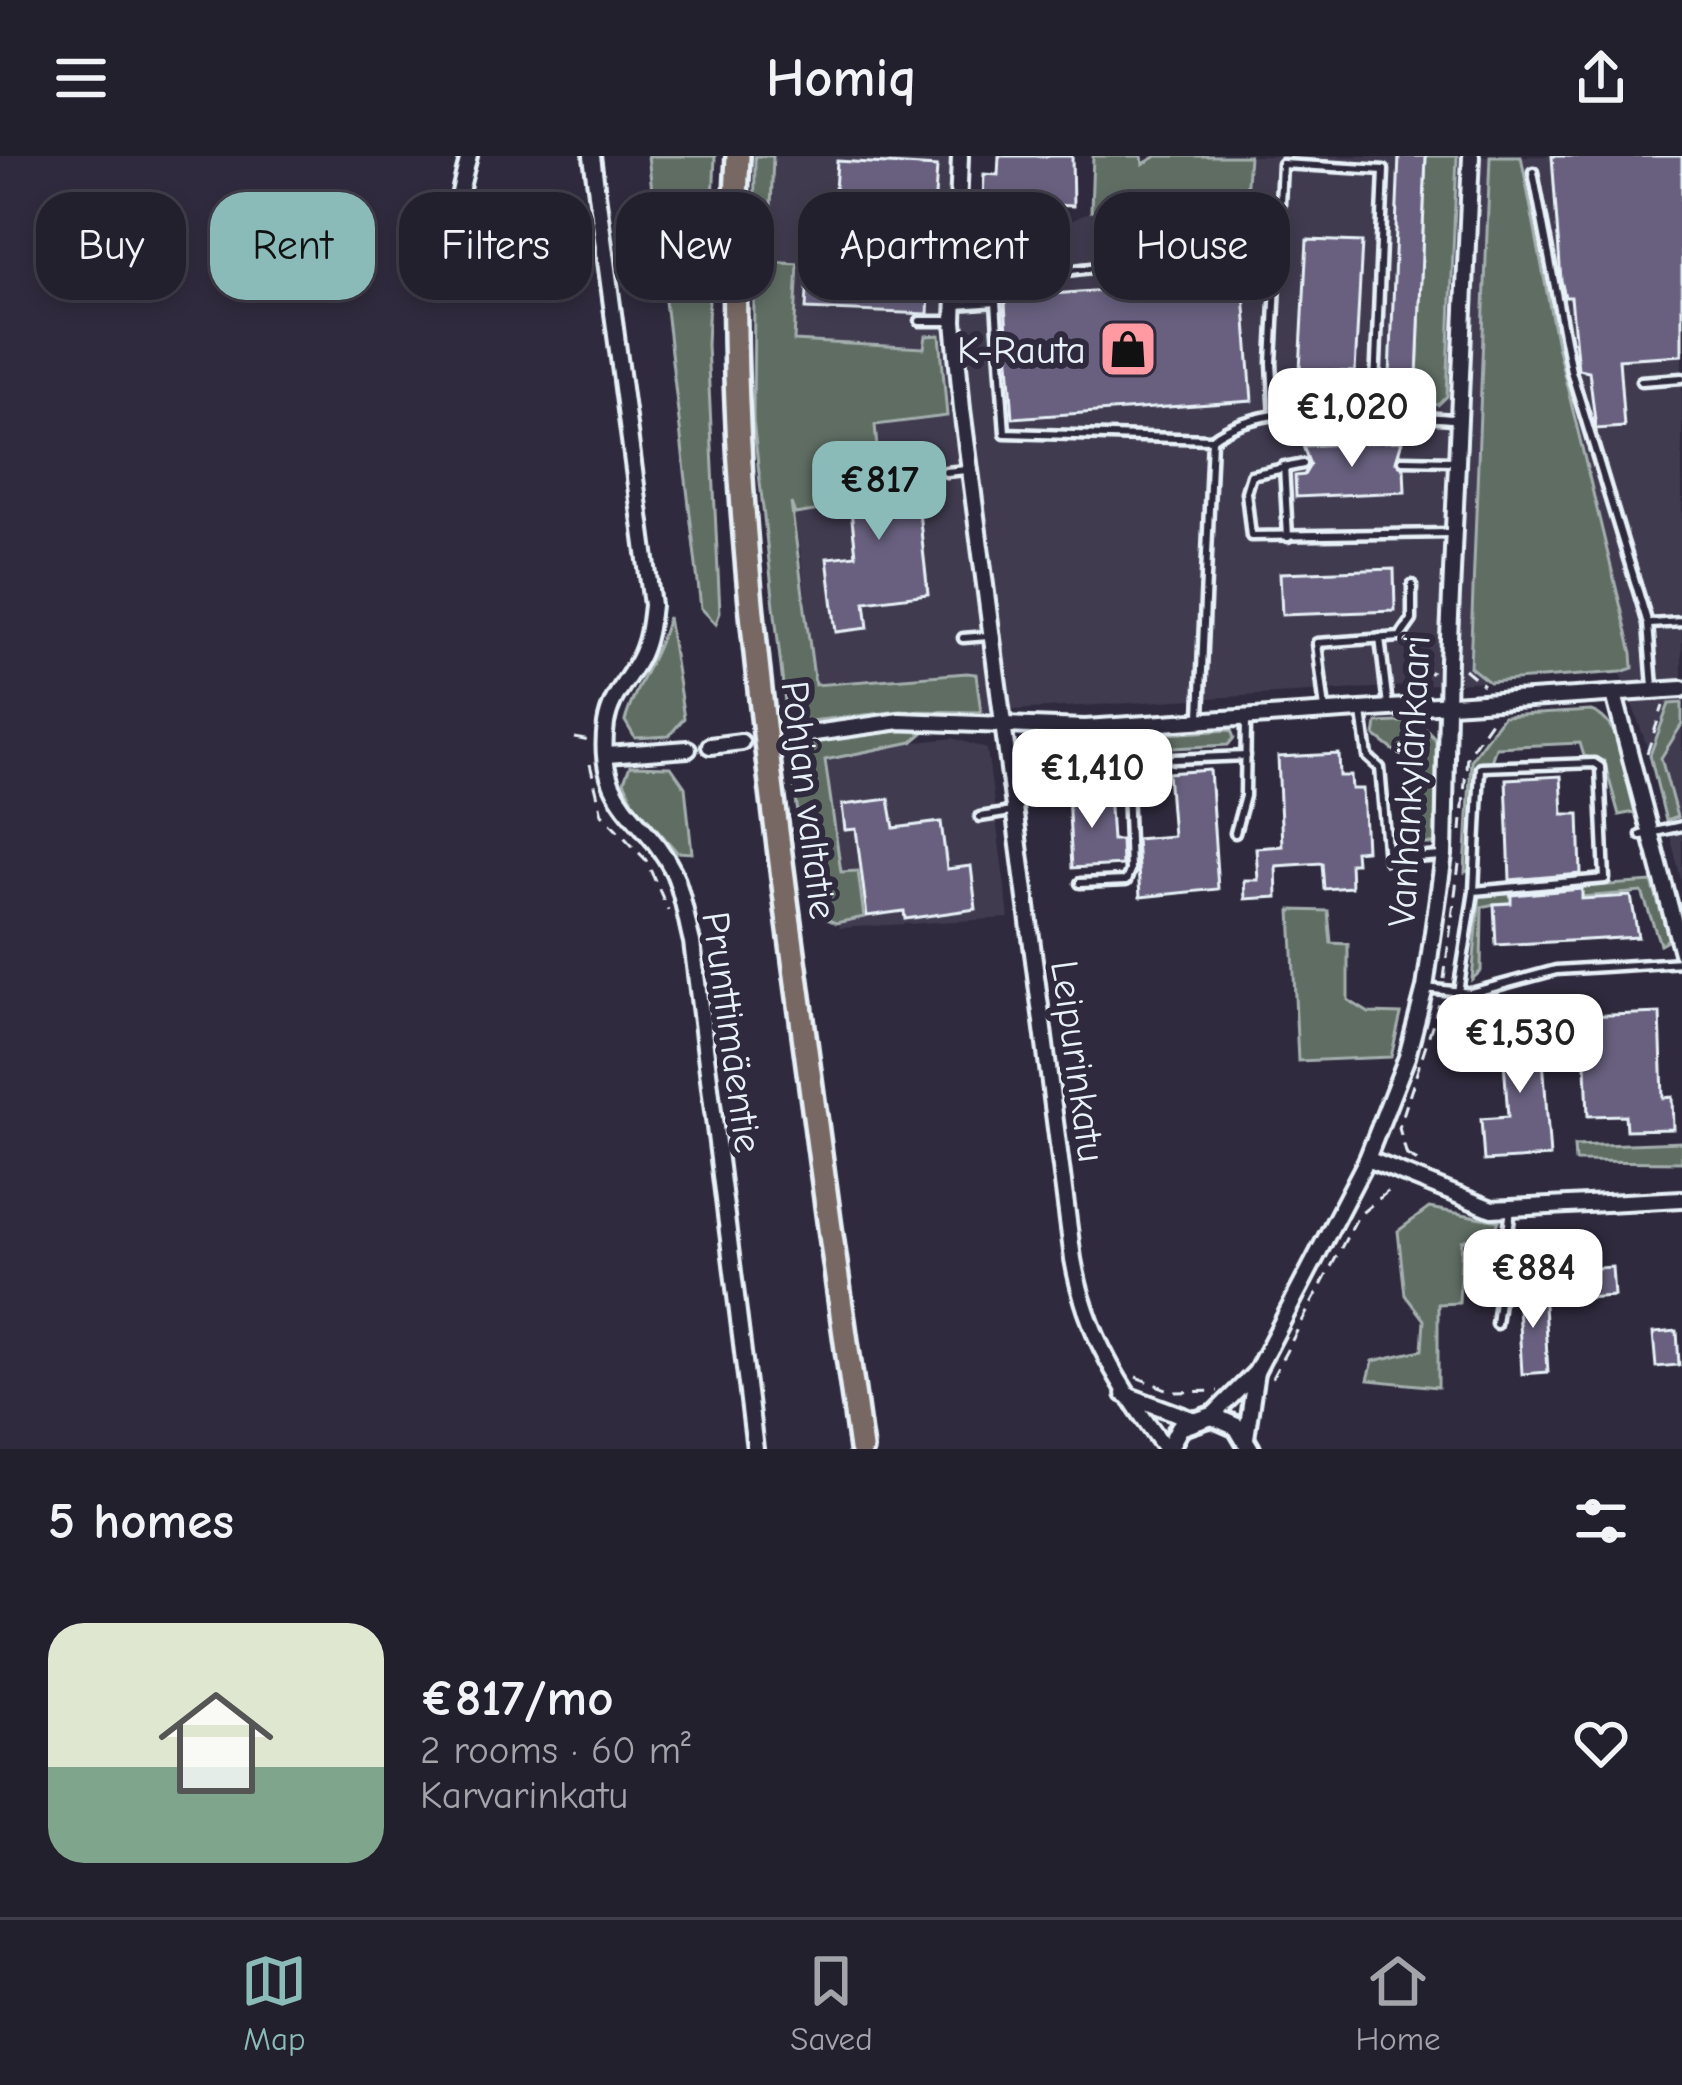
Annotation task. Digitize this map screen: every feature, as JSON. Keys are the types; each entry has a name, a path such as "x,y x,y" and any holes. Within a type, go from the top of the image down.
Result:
{"main road":[{"name":"Pohjan valtatie","path":"738,156 733,317 742,527 758,689 861,1449"}],"street":[{"path":"460,192 470,156"},
{"path":"592,156 652,605 639,659 615,694 601,746 688,749"},
{"name":"Leipurinkatu","path":"958,192 960,156"},
{"name":"Vanhankylänkaari","path":"1212,1415 1256,1372 1367,1159 1407,1057 1425,988 1444,855 1471,156"},
{"name":"Leipurinkatu","path":"954,300 1001,727 1081,1307 1124,1394 1167,1449"},
{"path":"786,737 900,721 1085,728 1362,712 1388,702 1450,704 1682,689"},
{"path":"1614,694 1655,872 1682,953"},
{"path":"710,746 741,742"},
{"name":"Prunttimäentie","path":"601,746 623,810 673,871 692,942 755,1449"},
{"path":"1367,1159 1472,1204 1511,1209 1682,1199"},
{"name":"Vanhankylänkaari","path":"1248,1443 1256,1372"},
{"path":"1124,1394 1192,1419"},
{"path":"1167,1449 1180,1427 1212,1415 1237,1426 1248,1443"}],"lane":[{"path":"1281,192 1282,164 1384,170 1374,411"},
{"path":"1533,172 1571,370 1648,624 1658,691"},
{"path":"1094,267 1008,287 996,302 1005,433 1212,439 1231,424 1275,417 1374,411 1458,419"},
{"path":"1275,417 1277,300"},
{"path":"954,305 996,302"},
{"path":"920,321 954,322"},
{"path":"1641,380 1682,378"},
{"path":"1200,721 1212,439"},
{"path":"1403,460 1457,461"},
{"path":"1304,464 1251,475 1246,530 1256,538 1454,533"},
{"path":"1284,466 1288,537"},
{"path":"946,472 970,469"},
{"path":"1325,714 1317,643 1400,638 1410,627 1412,585"},
{"path":"1648,624 1682,622"},
{"path":"963,638 991,635"},
{"path":"1380,638 1388,702"},
{"path":"1362,712 1368,757 1380,769 1388,860 1444,855"},
{"path":"1235,833 1245,796 1246,718"},
{"path":"1080,884 1126,881 1130,871 1127,785 1089,751 1085,728"},
{"path":"1174,759 1246,756"},
{"path":"1458,992 1474,890 1480,767 1600,767 1605,879 1474,890"},
{"path":"1070,773 1117,774"},
{"path":"980,817 1012,812"},
{"path":"1646,834 1682,826"},
{"path":"1425,988 1458,992 1497,988 1556,970 1682,962"},
{"path":"1496,1324 1511,1209"}],"path":[{"path":"1388,702 1416,692 1432,670 1465,668 1475,683 1491,688"},
{"path":"1651,771 1646,752 1663,710 1658,691"},
{"path":"1023,766 1031,754 1030,729"},
{"path":"575,738 601,746 591,785 602,814 646,860 670,914"},
{"path":"1407,1155 1440,1172"},
{"path":"1128,1371 1160,1389 1214,1388 1230,1397"}],"shaded area":[{"path":"773,156 949,156 949,192 798,192 798,300 1070,300 1070,222 1091,211 1094,300 1290,300 1290,192 1246,192 1249,156 1682,156 1682,883 1650,755 1621,673 981,712 976,675 967,673 815,685 801,556 770,382"},
{"path":"953,738 987,749 1009,918 839,928 818,753"}],"green space":[{"path":"648,156 715,156 713,192 652,192"},
{"path":"755,156 773,156 772,192 755,192"},
{"path":"1093,156 1142,156 1143,164 1157,156 1249,156 1246,192 1094,192 1091,211"},
{"path":"1426,156 1457,156 1447,396 1438,405 1416,401"},
{"path":"1490,156 1521,156 1557,345 1632,653 1633,668 1621,672 1489,682 1470,667"},
{"path":"774,262 798,264 794,341 924,348 926,336 940,335 947,416 875,425 878,459 840,464 845,506 795,514 791,503 815,685 976,674 981,712 901,711 810,721 795,716 785,703 753,420 754,300 774,300"},
{"path":"665,300 709,300 720,612 716,624 701,608"},
{"path":"668,617 684,718 669,736 635,738 625,721"},
{"path":"1682,703 1682,724 1661,758 1677,817 1666,821 1650,755 1669,704"},
{"path":"1591,711 1602,717 1617,739 1635,812 1619,815 1604,761 1584,756 1580,743 1496,747 1486,776 1474,776 1473,868 1465,872 1471,759 1503,716"},
{"path":"1418,721 1436,740 1435,844 1414,844 1405,759 1375,736 1377,723"},
{"path":"1231,730 1234,738 1228,745 1099,752 1096,745 1098,738"},
{"path":"924,732 912,742 825,760 841,872 858,871 864,917 836,923 811,912 791,761 814,740"},
{"path":"630,766 671,767 685,787 692,853 677,852 634,803 624,781"},
{"path":"1652,882 1669,939 1660,944 1642,892 1482,907 1481,971 1472,979 1480,894"},
{"path":"1291,910 1328,911 1331,943 1348,944 1348,1000 1369,1013 1401,1014 1391,1057 1298,1061"},
{"path":"1682,1142 1682,1162 1575,1161 1574,1146"},
{"path":"1429,1208 1499,1221 1496,1228 1462,1241 1459,1303 1438,1304 1438,1387 1368,1380 1373,1361 1422,1350 1424,1320 1405,1295 1398,1231"}],"building":[{"path":"999,156 1072,156 1073,206 1070,192 983,192 984,174 998,175"},
{"path":"1399,156 1426,156 1416,401 1389,400"},
{"path":"1552,156 1682,156 1682,355 1619,359 1624,427 1596,429 1589,371 1578,369 1571,297 1565,297 1561,280"},
{"path":"837,161 937,167 935,192 835,192"},
{"path":"1307,240 1362,242 1355,372 1300,370"},
{"name":"K-Rauta","path":"1094,291 1094,300 1244,300 1252,401 1013,418 1005,304 1008,300 1070,300 1070,293"},
{"path":"806,300 929,300 928,314 806,309"},
{"path":"1402,441 1396,461 1404,468 1405,492 1296,497 1295,476 1304,475 1310,465 1303,446"},
{"path":"913,458 928,594 865,602 868,628 836,632 827,558 856,555 846,466"},
{"path":"1394,569 1395,611 1282,615 1280,573"},
{"path":"1339,754 1340,776 1351,776 1352,789 1363,789 1366,850 1355,851 1356,863 1350,863 1351,887 1324,889 1322,863 1276,866 1277,897 1245,899 1244,880 1258,880 1256,848 1282,846 1278,757"},
{"path":"1210,770 1218,889 1140,897 1136,839 1173,836 1168,773"},
{"path":"1561,776 1563,814 1579,814 1581,874 1510,880 1506,779"},
{"path":"1109,791 1112,840 1121,840 1122,865 1072,868 1068,794"},
{"path":"889,799 894,828 941,822 947,869 971,866 976,909 905,919 904,911 867,916 856,829 845,830 842,805"},
{"path":"1582,889 1582,899 1631,896 1638,937 1496,945 1494,904 1511,903 1511,895"},
{"path":"1660,1013 1663,1098 1672,1097 1673,1129 1626,1130 1625,1115 1588,1116 1584,1016"},
{"path":"1540,1016 1550,1157 1484,1161 1481,1119 1508,1117 1501,1018"},
{"path":"1612,1267 1614,1296 1569,1299 1567,1270"},
{"path":"1543,1288 1548,1372 1522,1374 1517,1290"},
{"path":"1677,1331 1679,1365 1656,1367 1653,1333"}],"place":[{"name":"K-Rauta","path":"1128,349"}]}
